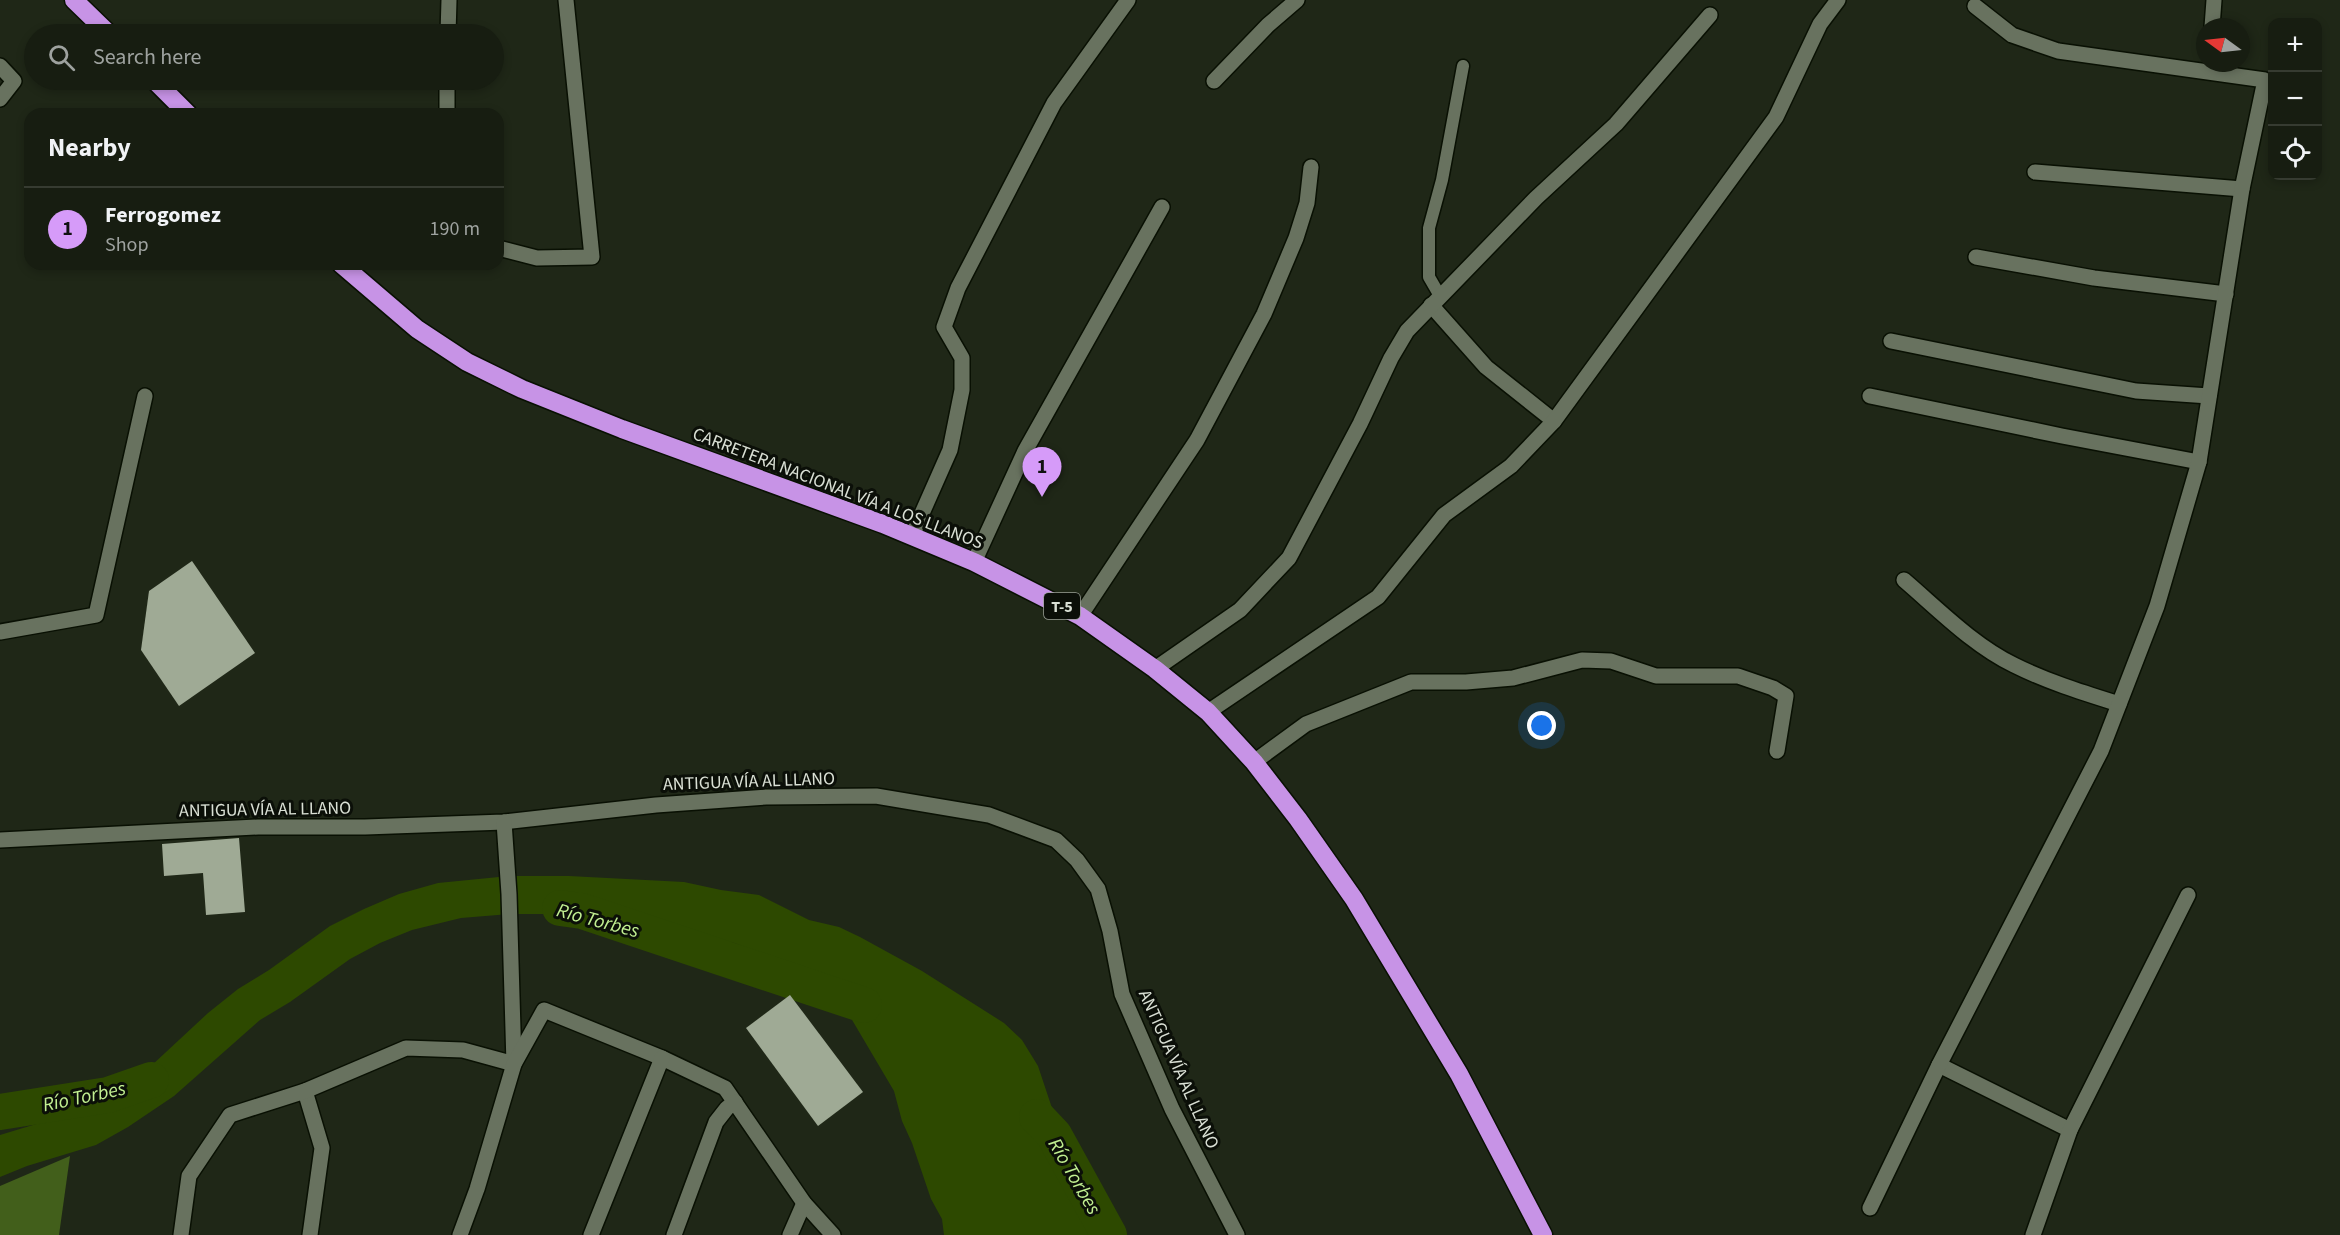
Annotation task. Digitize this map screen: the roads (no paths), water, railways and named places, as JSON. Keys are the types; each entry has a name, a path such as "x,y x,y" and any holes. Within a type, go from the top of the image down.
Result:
{"highway":[{"path":"75,0 99,24"},
{"path":"164,90 182,108"},
{"name":"CARRETERA NACIONAL VÍA A LOS LLANOS","path":"348,270 417,328 467,362 522,389 622,429 912,536 974,562 1080,616 1155,669 1208,712 1254,762 1298,819 1354,899 1459,1074 1543,1235"}],"street":[{"path":"448,24 449,0"},
{"path":"504,250 537,258 592,257 566,0"},
{"path":"912,536 950,450 962,390 962,358 944,327 958,288 1054,103 1128,0"},
{"path":"1214,81 1268,25 1297,0"},
{"path":"1208,712 1378,597 1444,515 1511,466 1554,421 1776,117 1820,24 1838,0"},
{"path":"2213,18 2214,0"},
{"path":"1976,6 2012,35 2058,51 2196,66"},
{"path":"1155,669 1240,610 1289,558 1407,331 1536,198 1616,124 1710,15"},
{"path":"0,66 14,81 0,99"},
{"path":"1870,1208 1939,1065 2101,751 2157,606 2199,462 2242,189 2265,80 2231,72"},
{"path":"447,90 447,108"},
{"path":"1080,616 1197,440 1264,314 1296,238 1306,203 1311,167"},
{"path":"2035,172 2242,189"},
{"path":"974,562 1025,452 1162,207"},
{"path":"1976,256 2094,278 2226,294"},
{"path":"1435,301 1486,367 1554,421"},
{"path":"1891,341 2136,391 2209,396"},
{"path":"0,632 96,615 145,396"},
{"path":"1870,396 2199,462"},
{"path":"1904,580 1967,633 2013,665 2060,685 2119,704"},
{"path":"1254,762 1306,724 1411,682 1466,682 1513,678 1582,660 1611,662 1656,675 1738,676 1773,688 1786,696 1777,751"},
{"name":"ANTIGUA VÍA AL LLANO","path":"0,840 258,827 365,827 504,822 656,805 766,797 876,796 989,815 1056,840 1077,860 1098,889 1110,931 1122,994 1172,1109 1237,1235"},
{"path":"504,822 509,894 514,1064"},
{"path":"2033,1235 2070,1130 2188,895"},
{"path":"460,1235 477,1190 514,1064 544,1010 725,1088 804,1203 833,1235"},
{"path":"180,1235 189,1176 230,1115 305,1091 406,1048 463,1050 514,1064"},
{"path":"591,1235 662,1059"},
{"path":"1939,1065 2070,1130"},
{"path":"305,1091 322,1148 310,1235"},
{"path":"674,1235 716,1122 735,1102"},
{"path":"790,1235 804,1203"}],"lane":[{"path":"1435,301 1429,278 1429,228 1442,180 1463,66"}],"waterway":[{"name":"Río Torbes","path":"560,908 582,911 864,1005"},
{"name":"Río Torbes","path":"0,1112 108,1095 151,1080"},
{"name":"Río Torbes","path":"1037,1117 1054,1135 1109,1235"}],"place":[{"name":"Ferrogomez","path":"1042,497"}]}
